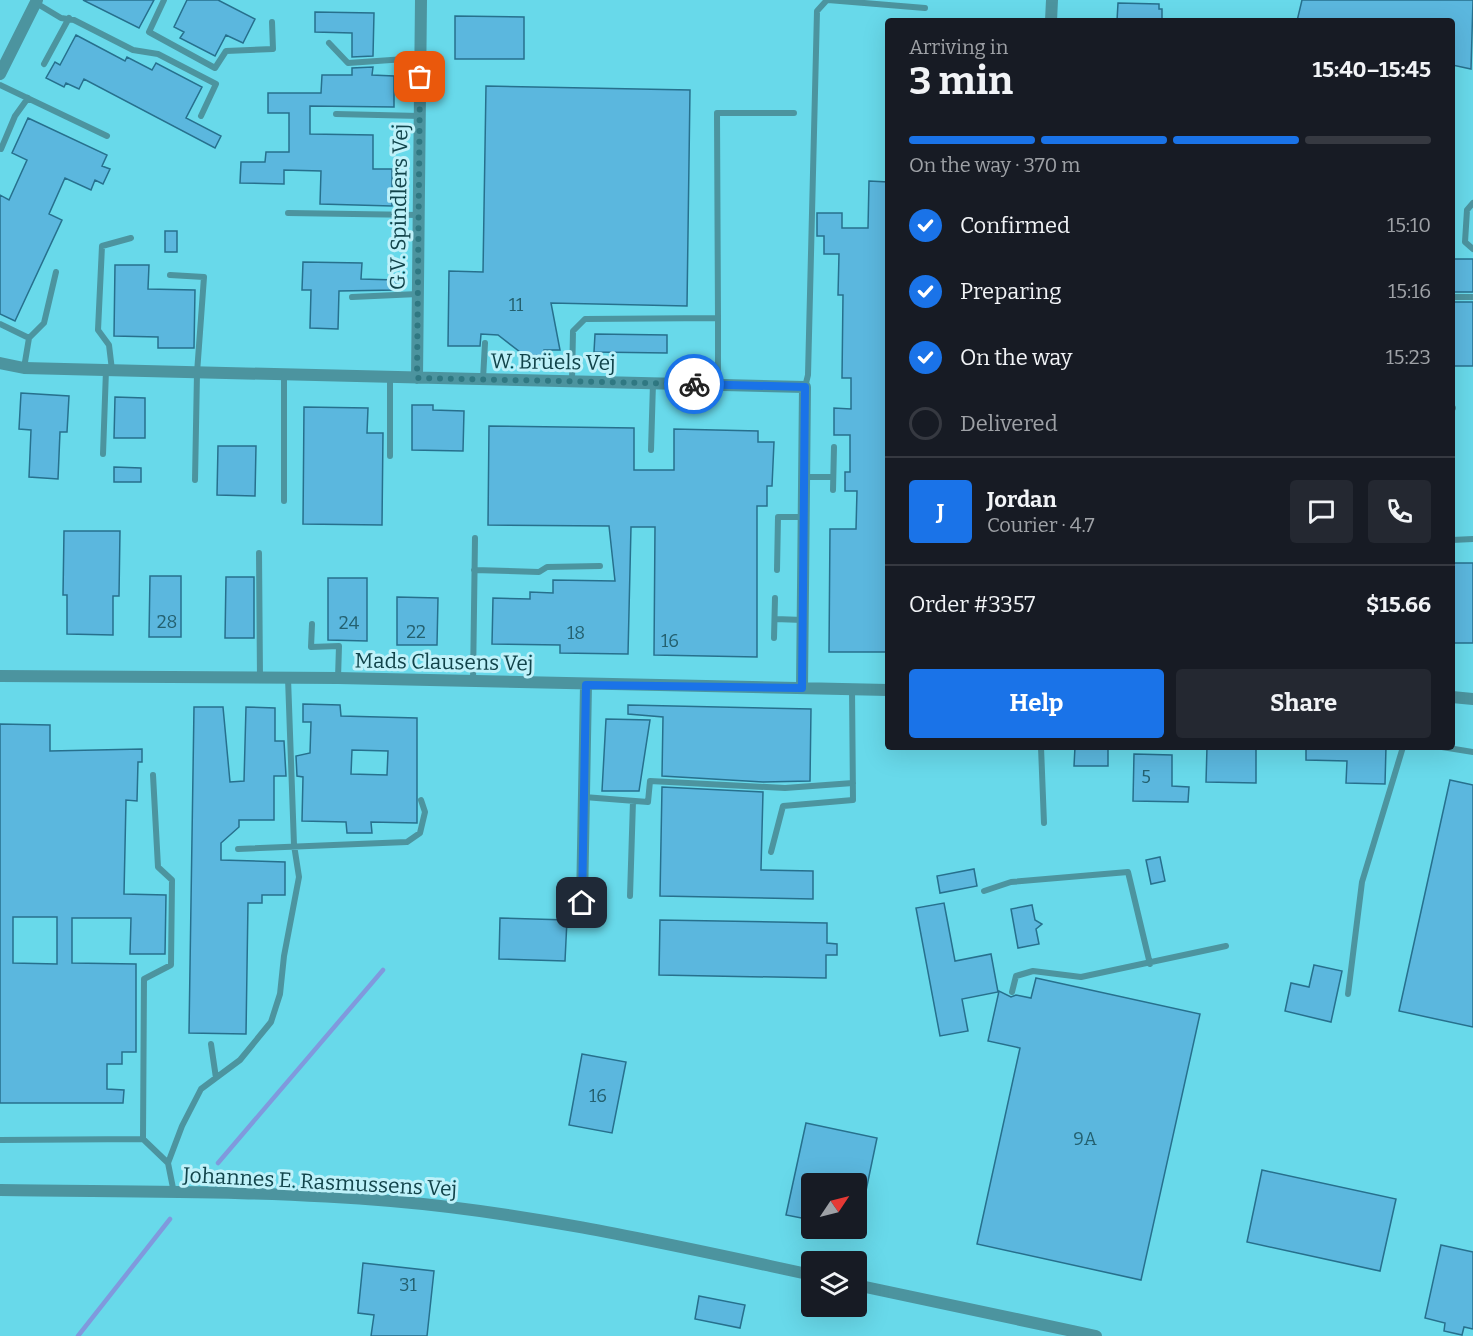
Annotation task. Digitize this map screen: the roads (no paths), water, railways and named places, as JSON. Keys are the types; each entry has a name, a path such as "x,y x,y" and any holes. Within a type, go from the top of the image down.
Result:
{"street":[{"name":"G.V. Spindlers Vej","path":"417,378 421,0"},
{"path":"1052,0 1052,18"},
{"path":"0,74 3,59 36,1"},
{"name":"W. Brüels Vej","path":"0,363 24,368 805,387"},
{"path":"802,688 805,387"},
{"name":"Mads Clausens Vej","path":"0,675 260,680 338,678 885,690"},
{"path":"582,903 586,685"},
{"path":"1455,697 1473,699"},
{"name":"Johannes E. Rasmussens Vej","path":"0,1190 174,1193 391,1201 510,1214 610,1232 801,1273"},
{"path":"867,1287 1096,1336"}],"lane":[{"path":"164,0 149,32 215,68 226,51 273,49 272,22"},
{"path":"805,387 808,375 817,10 828,0 925,8"},
{"path":"36,1 61,18 69,18 134,50 158,54 216,84 201,116"},
{"path":"44,64 69,18"},
{"path":"329,43 348,63 421,57"},
{"path":"0,85 107,136"},
{"path":"1,149 15,116 28,98"},
{"path":"718,384 717,113 794,113"},
{"path":"336,114 420,116"},
{"path":"1473,203 1467,210 1466,242 1473,249"},
{"path":"288,213 419,214"},
{"path":"103,454 110,345 98,330 102,246 131,238"},
{"path":"24,368 29,338 44,323 56,272"},
{"path":"170,275 204,276 197,373 195,480"},
{"path":"352,297 418,294"},
{"path":"1455,297 1473,297"},
{"path":"572,382 573,331 585,319 718,318"},
{"path":"0,324 29,338"},
{"path":"483,380 485,343"},
{"path":"284,375 284,501"},
{"path":"390,378 390,456"},
{"path":"651,450 652,383"},
{"path":"833,490 834,447"},
{"path":"804,477 833,477"},
{"path":"777,570 778,517 804,517"},
{"path":"473,682 475,538"},
{"path":"1455,540 1473,539"},
{"path":"259,553 260,680"},
{"path":"474,570 539,572 547,567 600,566"},
{"path":"774,638 776,598"},
{"path":"775,619 803,620"},
{"path":"312,624 311,647 339,646 338,678"},
{"path":"174,1193 168,1163 182,1126 201,1089 240,1060 271,1022 280,994 284,956 299,877 294,845 288,678"},
{"path":"771,852 783,806 853,800 852,689"},
{"path":"1041,750 1044,823"},
{"path":"1348,994 1362,882 1402,750"},
{"path":"1455,750 1473,753"},
{"path":"143,1139 144,979 171,964 172,880 158,867 153,775"},
{"path":"584,797 648,802 650,782 785,788 853,783"},
{"path":"238,849 407,842 420,833 425,812 421,800"},
{"path":"630,896 633,801"},
{"path":"984,891 1011,882 1128,872 1150,964"},
{"path":"1012,992 1016,976 1033,971 1081,976 1150,964 1226,946"},
{"path":"211,1044 216,1078"},
{"path":"0,1140 143,1139 168,1163"}],"waterway":[{"path":"218,1163 383,970"},
{"path":"78,1336 170,1219"}]}
